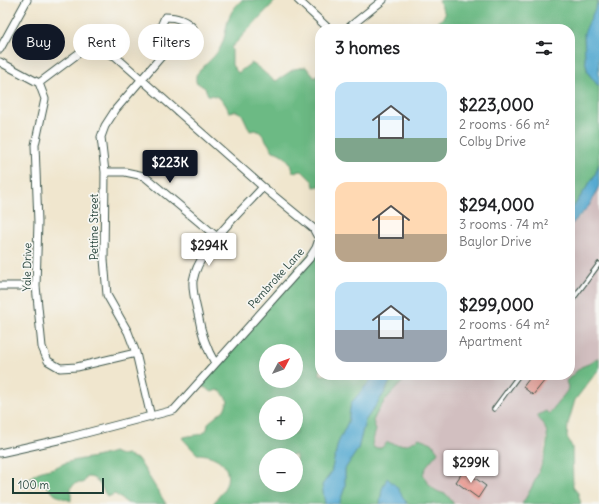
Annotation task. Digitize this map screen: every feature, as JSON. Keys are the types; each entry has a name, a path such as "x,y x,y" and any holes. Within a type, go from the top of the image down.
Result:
{"street":[{"path":"0,49 27,0"},
{"path":"298,0 324,24"},
{"path":"353,24 383,0"},
{"name":"Pettine Street","path":"165,17 172,17 188,22 193,28 191,33 166,51 162,24 165,17"},
{"name":"Pembroke Lane","path":"39,83 83,50 98,50 115,56 143,79 263,187 313,228 315,232"},
{"name":"Pettine Street","path":"151,417 136,353 128,332 108,295 104,259 105,172 101,137 104,126 130,92 159,60"},
{"path":"0,62 39,83"},
{"name":"Yale Drive","path":"39,83 45,99 35,145 38,222 36,286 42,347 48,361 60,368 77,367 136,353"},
{"path":"105,172 125,172 144,176 218,237"},
{"path":"215,363 207,348 199,322 193,282 198,265 218,237 263,187"},
{"name":"Pembroke Lane","path":"0,453 151,417 174,410 309,259 315,250"},
{"path":"0,286 36,286"}],"lane":[{"path":"575,296 599,264"},
{"path":"494,409 515,380"}],"shaded area":[{"path":"599,186 599,357 591,363 581,367 575,377 575,222 580,217"},
{"path":"404,380 573,380 567,391 549,414 537,416 543,422 547,435 543,458 533,487 522,504 454,504 446,494 440,493 428,485 423,474 428,464 438,452 429,443 419,438 414,442 407,444 393,445 381,449 374,448 372,444 376,430 373,421 377,411 396,387"}],"green space":[{"path":"242,0 276,0 231,48 232,65 238,73 251,63 276,81 294,69 306,67 315,78 315,187 313,182 302,171 293,172 289,161 277,152 273,151 261,133 256,130 250,131 242,114 236,111 229,112 222,100 216,96 208,95 205,88 196,82 196,75 219,50 229,18 236,6"},
{"path":"598,0 594,14 584,34 585,60 588,73 599,87 599,164 595,175 575,205 575,24 434,24 442,19 445,14 439,1"},
{"path":"315,247 315,380 371,380 351,403 348,422 338,443 331,473 322,485 325,504 213,504 222,493 226,485 228,478 225,466 210,456 197,454 182,438 199,435 205,431 208,423 224,410 228,401 222,392 217,390 212,392 198,383"},
{"path":"599,357 599,369 575,400 568,424 567,437 572,447 573,487 578,493 581,504 522,504 531,489 546,451 546,429 536,416 546,411 549,414 567,391 568,387 566,381 575,380 575,373 581,367 591,363"},
{"path":"391,380 404,380 389,396 376,414 373,421 376,430 372,444 374,448 381,448 388,442 392,444 404,444 419,438 432,443 438,452 428,464 423,474 432,487 438,492 446,494 454,504 407,504 406,501 382,489 380,504 339,504 345,487 345,469 358,449 365,421 385,392"},
{"path":"113,452 121,455 127,454 138,459 166,504 132,504 127,503 115,494 107,497 97,481 91,477 87,477 83,483 76,483 71,487 71,501 54,494 43,484 34,485 29,479 39,472 65,463 101,456"}],"water":[{"path":"599,0 599,87 588,73 585,60 584,33"},
{"path":"599,164 599,186 589,206 575,221 575,205 595,175"},
{"path":"371,380 391,380 385,392 365,421 358,449 345,469 345,487 339,504 325,504 322,485 331,473 338,443 348,422 351,403"},
{"path":"387,478 397,487 407,504 380,504 382,489"}],"building":[{"path":"528,380 545,380 533,395 523,387"},
{"path":"464,470 486,486 478,498 456,482"}]}
